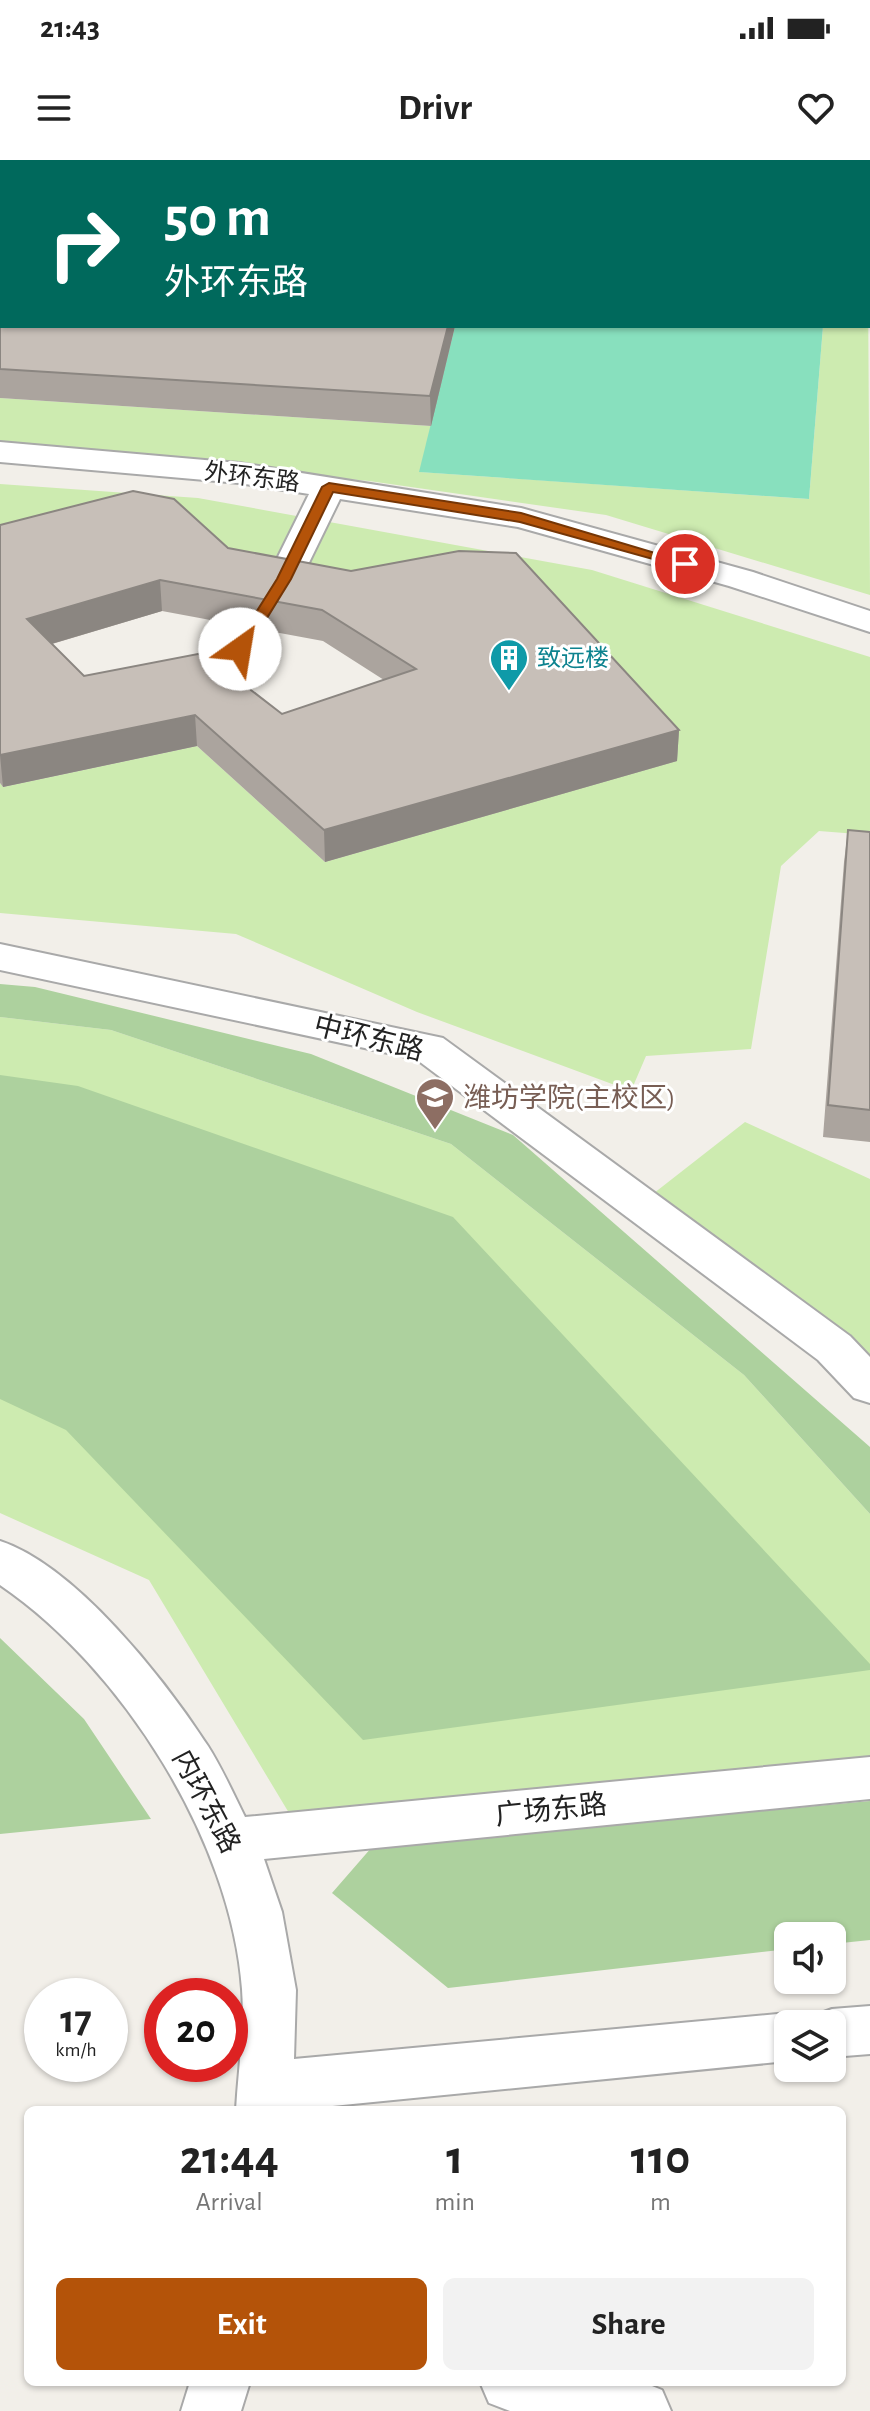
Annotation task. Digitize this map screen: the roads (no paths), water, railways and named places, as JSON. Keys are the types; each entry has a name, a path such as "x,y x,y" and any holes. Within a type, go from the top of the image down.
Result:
{"street":[{"name":"外环东路","path":"0,452 239,473 521,518 741,579 870,622"},
{"path":"240,649 284,579 329,487"},
{"name":"中环东路","path":"0,957 429,1048 834,1348 870,1386"},
{"name":"内环东路","path":"0,1560 46,1591 126,1672 191,1762 231,1840 256,1912 269,1990 266,2099"},
{"name":"广场东路","path":"231,1840 870,1778"},
{"path":"846,2032 870,2030"},
{"path":"266,2099 774,2039"},
{"path":"211,2411 219,2386"},
{"path":"528,2386 641,2411"}],"place":[{"name":"致远楼","path":"509,692"},
{"name":"潍坊学院(主校区)","path":"435,1131"}]}
